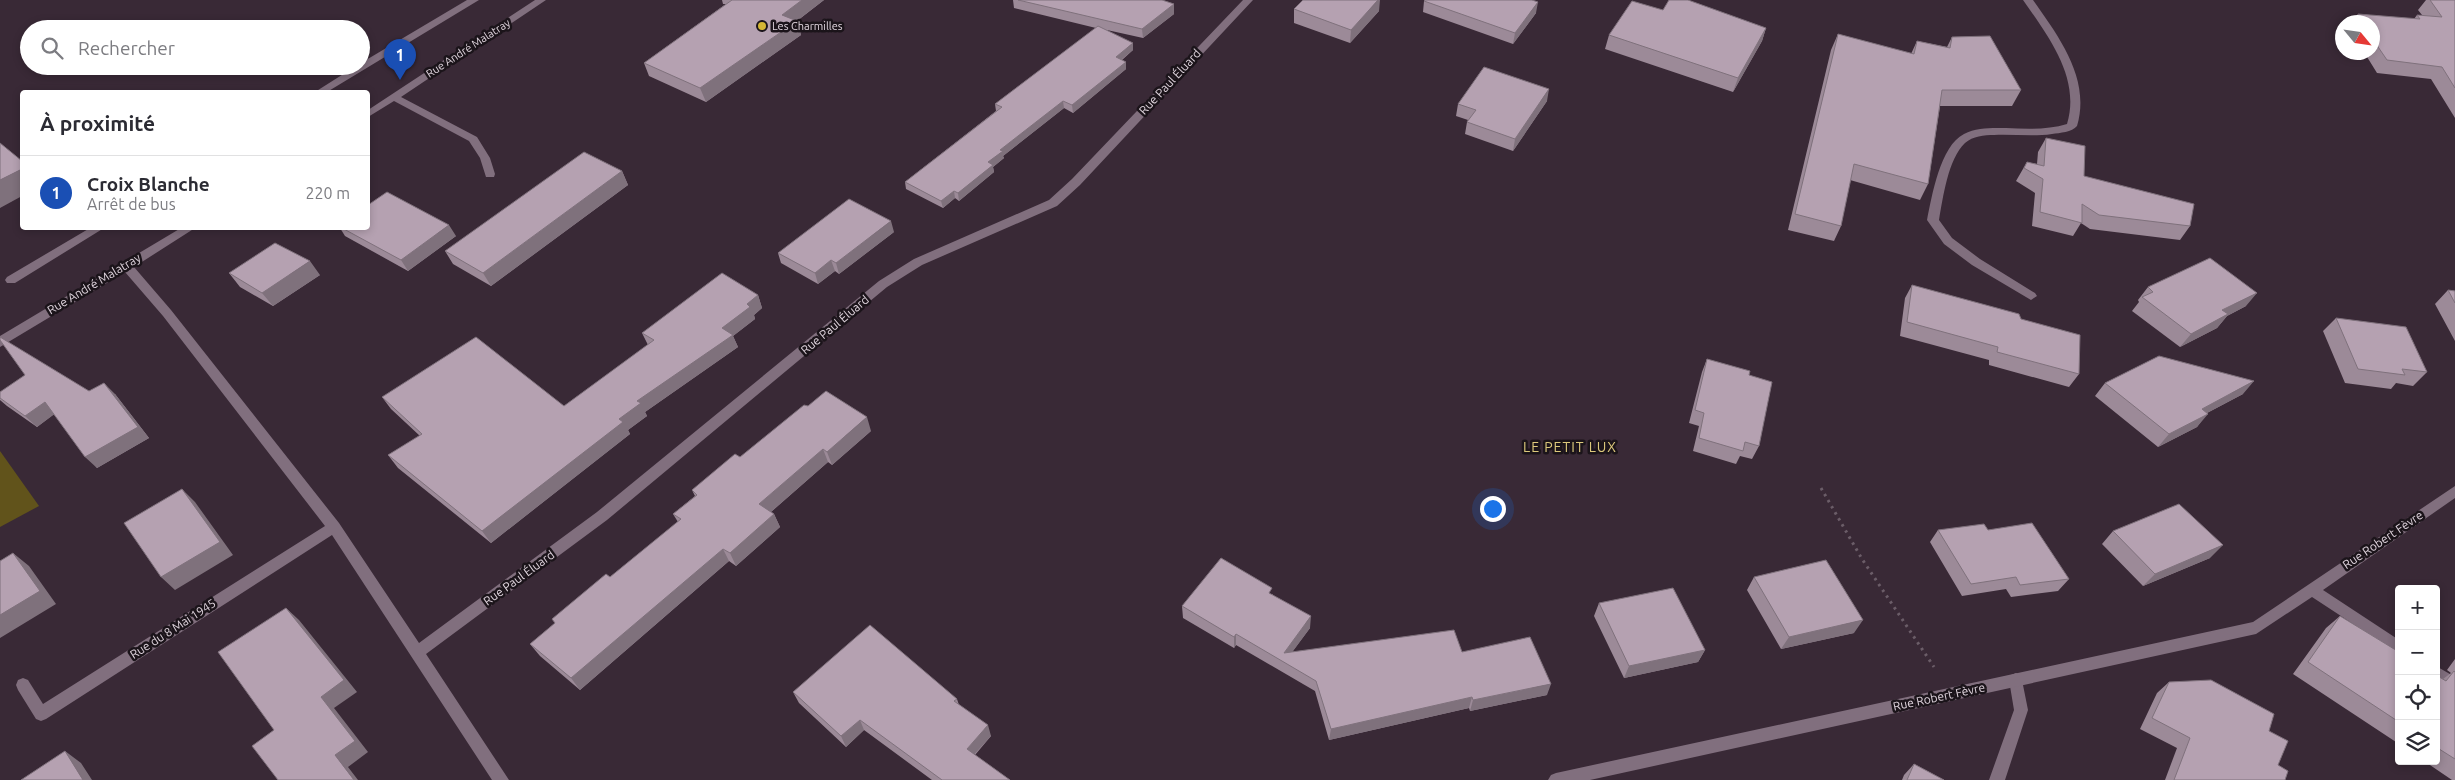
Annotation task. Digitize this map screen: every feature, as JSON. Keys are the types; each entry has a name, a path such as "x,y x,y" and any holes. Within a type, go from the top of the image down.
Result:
{"street":[{"path":"370,62 474,0"},
{"name":"Rue André Malatray","path":"370,113 541,0"},
{"name":"Rue Paul Éluard","path":"416,654 602,516 883,284 918,262 1053,202 1076,182 1248,0"},
{"path":"2028,0 2057,44 2077,94 2078,114 2072,126 2055,132 1991,132 1967,136 1956,148 1947,167 1933,220 1948,241 1976,262 2032,296"},
{"path":"323,90 348,75"},
{"path":"394,97 473,139 485,158 490,174"},
{"path":"11,280 95,230"},
{"name":"Rue André Malatray","path":"0,342 186,230"},
{"path":"126,265 173,321 334,527 500,780"},
{"name":"Rue Robert Fèvre","path":"1556,780 2256,628 2455,491"},
{"name":"Rue du 8 Mai 1945","path":"23,686 41,714 334,527"},
{"path":"2312,590 2395,645"},
{"path":"2440,675 2455,685"},
{"path":"1997,780 2021,710 2016,680"}],"path":[{"path":"1821,488 1862,559 1952,694"}],"shaded area":[{"path":"0,451 39,506 0,527"}],"building":[{"path":"732,0 802,0 782,15 797,21 700,88 644,63"},
{"path":"1018,0 1162,0 1174,4 1142,29"},
{"path":"1303,0 1378,0 1351,30 1294,9"},
{"path":"1425,0 1532,0 1538,2 1515,33"},
{"path":"1669,0 1688,0 1766,28 1738,78 1609,35 1632,1 1663,10"},
{"path":"2430,0 2455,0 2455,88 2442,67 2387,60 2380,50 2380,16 2420,19 2417,15 2442,17"},
{"path":"1098,26 1133,43 1116,57 1126,62 1072,105 1063,101 1000,150 1003,151 988,162 993,165 958,193 954,191 941,201 905,182 1002,107 995,104"},
{"path":"1838,34 1914,54 1917,41 1950,48 1952,37 1990,36 2021,90 1942,90 1928,184 1854,164 1841,226 1795,214"},
{"path":"1484,67 1549,89 1515,139 1467,122 1476,110 1458,104"},
{"path":"2046,138 2085,146 2084,176 2194,204 2190,226 2099,215 2082,204 2082,223 2040,212 2043,179 2024,168 2027,162 2044,166"},
{"path":"0,143 20,159 20,170 0,180"},
{"path":"584,152 622,171 483,273 445,251"},
{"path":"387,192 449,225 401,260 346,230 370,230 370,204"},
{"path":"849,199 891,221 836,263 831,260 815,273 778,253"},
{"path":"275,243 310,261 262,293 229,273"},
{"path":"2210,258 2257,293 2222,310 2228,314 2191,334 2142,297 2153,292 2148,287"},
{"path":"722,273 758,295 747,304 750,307 722,328 733,335 637,401 641,403 619,419 623,422 482,531 388,455 422,434 382,397 476,337 564,406 654,340 642,333"},
{"path":"1912,285 2019,314 2021,319 2080,335 2079,374 1997,352 1998,347 1907,322"},
{"path":"2448,290 2455,291 2455,303"},
{"path":"2336,318 2406,327 2427,372 2402,369 2405,375 2358,369"},
{"path":"0,337 89,391 104,383 138,427 85,457 45,402 25,416 0,398 0,392 25,375 0,340"},
{"path":"2159,356 2254,381 2202,409 2208,414 2169,434 2105,383"},
{"path":"1707,359 1750,371 1749,375 1772,382 1759,446 1745,442 1743,451 1699,438 1704,413 1695,410"},
{"path":"826,391 867,417 827,452 823,449 759,504 774,514 730,553 723,549 571,678 530,644 555,623 552,619 606,574 610,577 681,519 673,514 697,495 692,490 735,454 740,457 804,405 808,406"},
{"path":"182,489 220,542 161,577 124,523"},
{"path":"2179,504 2223,545 2155,574 2113,531"},
{"path":"2032,523 2069,579 2020,585 2016,577 1971,584 1938,530 1984,524 1988,530"},
{"path":"13,553 40,591 0,615 0,561"},
{"path":"1221,558 1272,588 1269,593 1311,616 1284,653 1454,630 1462,652 1530,637 1551,684 1473,700 1472,697 1331,729 1316,681 1236,634 1234,637 1182,606"},
{"path":"1826,560 1863,620 1789,637 1754,577"},
{"path":"1673,588 1705,650 1629,666 1599,603"},
{"path":"286,608 344,680 321,697 355,741 335,755 354,780 278,780 252,746 274,730 218,652"},
{"path":"2340,616 2395,650 2395,719 2308,662"},
{"path":"870,625 957,699 954,701 988,725 967,749 1010,780 942,780 860,720 841,736 793,692"},
{"path":"2454,671 2455,759 2440,750 2440,677 2446,681"},
{"path":"2211,680 2274,714 2269,731 2288,741 2278,765 2288,771 2285,780 2174,780 2190,738 2152,718 2169,682"},
{"path":"65,751 83,780 21,780"},
{"path":"1914,764 1944,780 1907,780"}],"place":[{"name":"Les Charmilles","path":"762,26"},
{"name":"Croix Blanche","path":"400,80"}],"district":[{"name":"LE PETIT LUX","path":"1570,447"}]}
